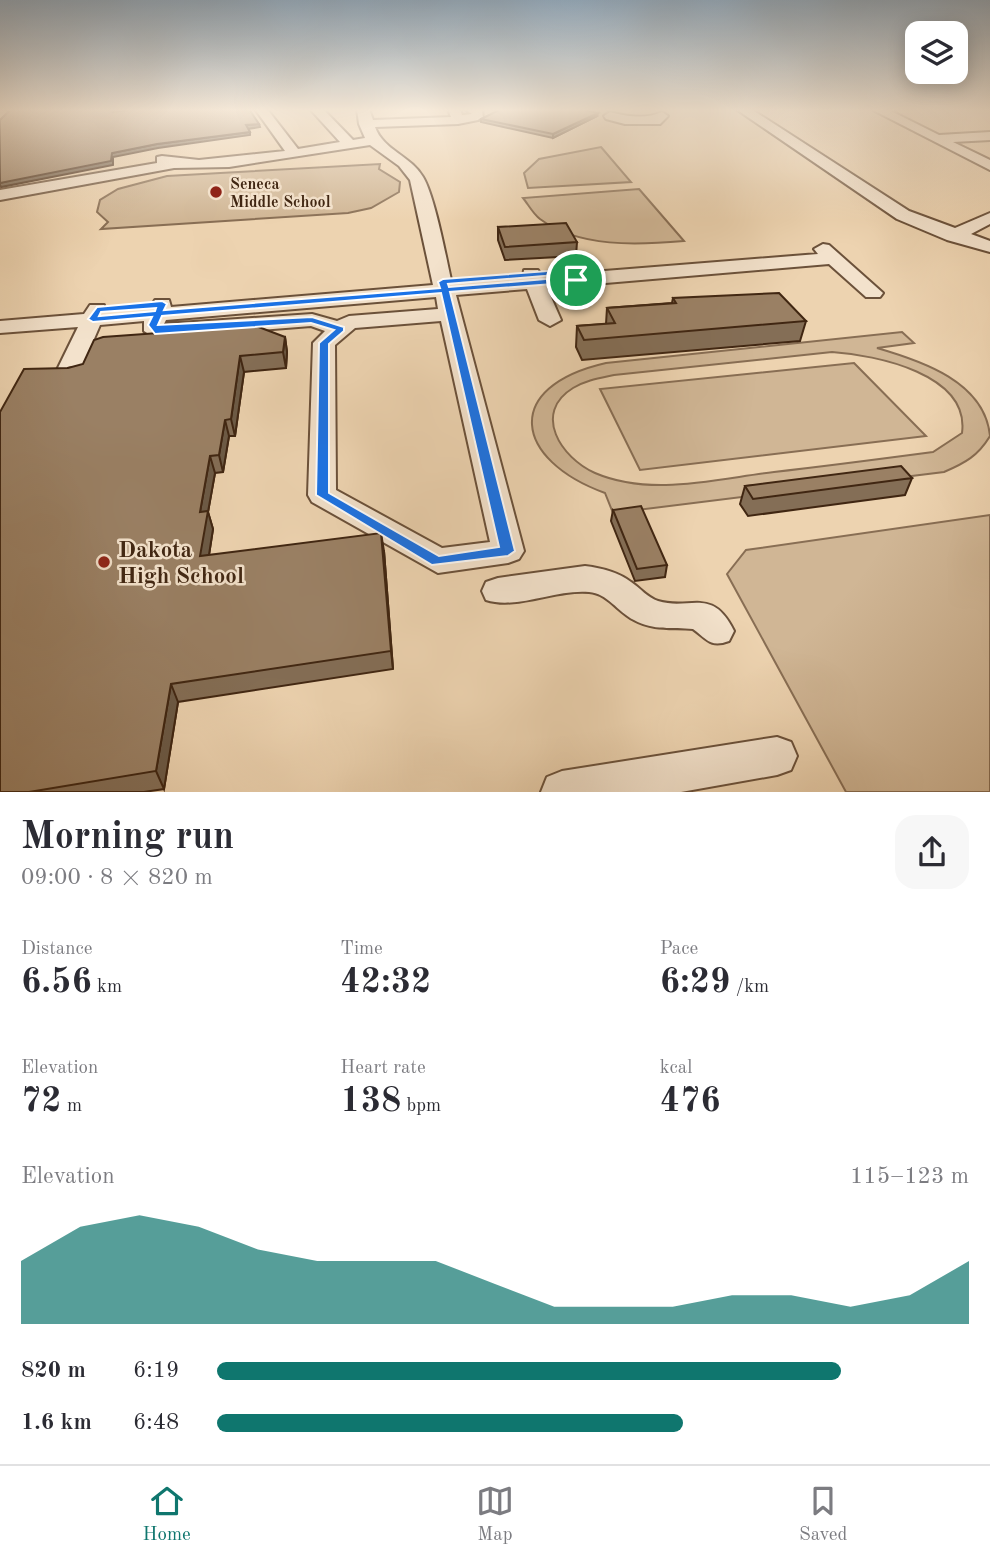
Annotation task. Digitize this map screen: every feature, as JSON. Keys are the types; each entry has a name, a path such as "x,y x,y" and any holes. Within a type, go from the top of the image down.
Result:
{"street":[{"path":"289,146 293,152"},
{"path":"0,195 166,162 200,166 335,146"},
{"path":"364,302 349,322 324,343 322,495 438,561 508,551 417,179 404,163 380,146"},
{"path":"798,146 892,208 953,236 990,247"},
{"path":"951,146 990,166"},
{"path":"953,236 990,218"},
{"path":"0,317 95,314 279,299 364,302 446,295 533,279 825,251 873,293"},
{"path":"533,279 550,320"},
{"path":"160,309 153,325 155,331 312,320 341,329"},
{"path":"0,327 95,314"},
{"path":"66,376 95,314"},
{"path":"498,591 580,578 595,579 607,582 653,614 690,612 711,622 716,631"},
{"path":"562,792 777,756"}],"shaded area":[{"path":"601,147 631,182 528,188 524,173 539,159"},
{"path":"380,164 379,169 400,182 399,192 371,208 348,213 101,229 108,222 97,212 100,200 118,189 167,176"},
{"path":"639,189 684,241 609,242 572,235 540,219 523,198"},
{"path":"902,332 914,343 877,348 931,367 964,388 977,401 986,417 990,436 970,458 944,472 613,513 605,493 575,479 552,462 538,444 532,425 536,406 549,389 572,374 606,363","holes":["832,352 895,363 936,382 951,396 961,413 962,433 933,452 707,482 661,485 638,484 595,473 571,457 562,446 553,422 554,410 561,398 573,388 614,375"]},
{"path":"854,363 926,436 640,470 600,389"},
{"path":"990,515 990,792 846,792 727,574 746,550"}],"building":[{"path":"0,146 147,146 112,153 111,161 0,183"},
{"path":"566,223 577,242 505,247 498,227"},
{"path":"779,293 806,321 584,340 577,326 615,323 607,308 676,303 673,298"},
{"name":"Dakota High School","path":"256,326 285,337 283,352 240,356 231,419 225,420 219,455 210,456 200,512 208,511 200,556 381,533 391,651 171,684 156,771 29,792 0,792 0,412 24,369 68,368 83,364 94,340 103,337"},
{"path":"901,466 912,478 753,499 745,486"},
{"path":"641,506 667,565 637,569 613,510"}],"place":[{"name":"Seneca Middle School","path":"216,192"},
{"name":"Dakota High School","path":"104,562"}],"route":[{"path":"576,280 445,290 158,314 93,319 97,309 162,304 158,314 153,325 155,331 312,320 341,329 324,343 322,495 438,561 508,551 450,314 445,290 443,282 571,271 576,280"}]}
